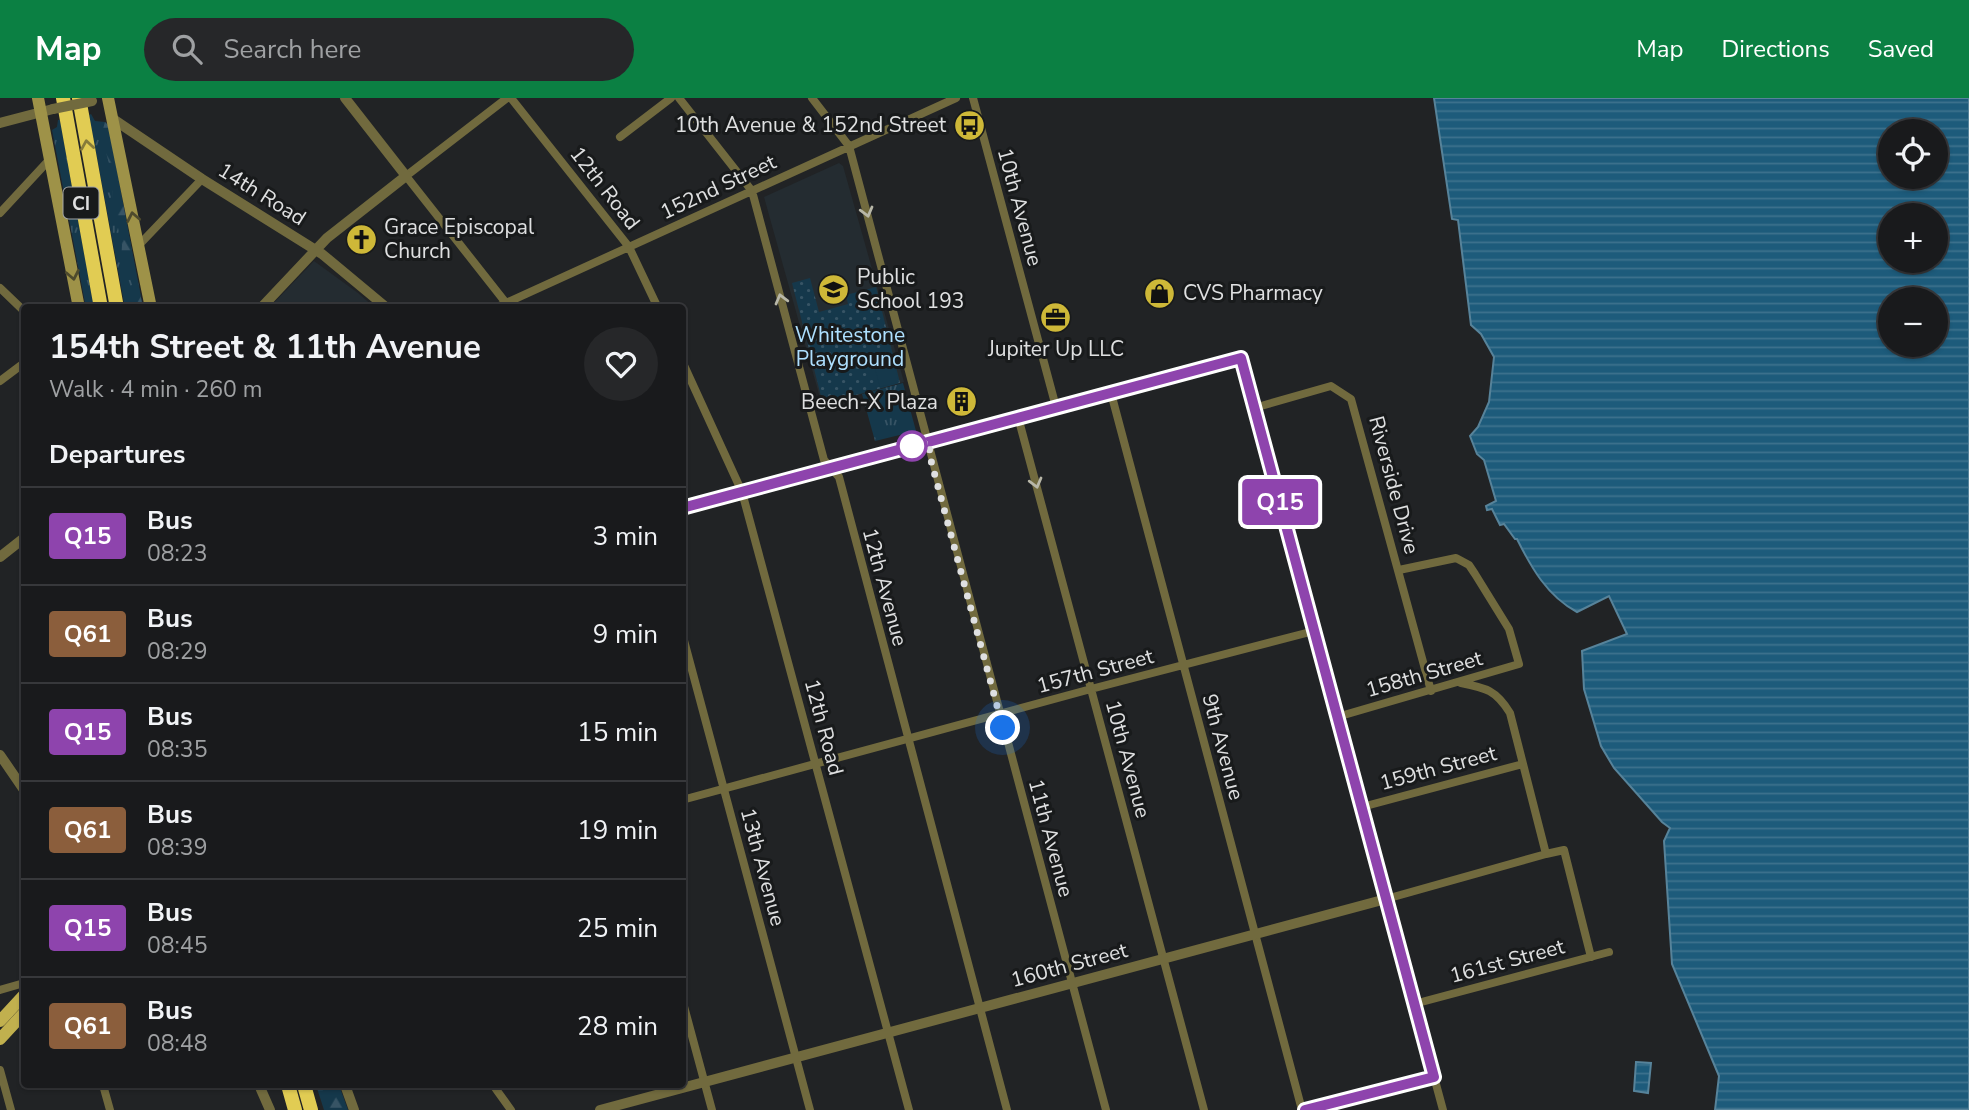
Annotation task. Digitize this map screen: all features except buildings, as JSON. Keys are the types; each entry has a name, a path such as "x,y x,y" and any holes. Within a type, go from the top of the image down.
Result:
{"highway":[{"name":"CI","path":"86,99 116,304"},
{"name":"CI","path":"55,104 70,139 100,304"},
{"path":"289,1088 295,1110"},
{"path":"305,1088 311,1110"}],"main road":[{"path":"38,98 55,104 50,159 78,304"},
{"path":"107,98 150,304"},
{"path":"0,1021 21,998"},
{"path":"0,1039 21,1016"}],"street":[{"path":"0,123 55,104 107,98"},
{"path":"345,98 506,303"},
{"path":"265,304 327,238 509,98"},
{"name":"12th Road","path":"509,98 629,247 655,304"},
{"path":"620,137 671,98"},
{"name":"12th Avenue","path":"679,98 752,191 824,460 839,477 1007,1110"},
{"name":"11th Avenue","path":"812,98 849,146 1106,1110"},
{"name":"152nd Street","path":"506,303 956,98"},
{"name":"10th Avenue","path":"973,98 1056,407"},
{"name":"14th Road","path":"113,119 314,250 382,304"},
{"path":"0,213 50,159"},
{"path":"138,246 202,179"},
{"path":"0,288 21,308"},
{"path":"686,507 1241,358 1443,1110"},
{"path":"0,381 21,365"},
{"name":"12th Road","path":"686,370 742,492 909,1110"},
{"name":"Riverside Drive","path":"1254,408 1331,386 1351,399 1431,691"},
{"name":"9th Avenue","path":"1111,393 1303,1110"},
{"name":"10th Avenue","path":"1018,417 1204,1110"},
{"path":"0,557 21,540"},
{"name":"Riverside Drive","path":"1399,570 1456,558 1469,565 1510,629 1519,664"},
{"name":"157th Street","path":"686,799 1314,631"},
{"name":"13th Avenue","path":"686,648 810,1110"},
{"name":"158th Street","path":"1338,718 1519,664"},
{"path":"1458,683 1492,691 1503,701 1510,713 1546,854 1563,850 1591,957"},
{"path":"0,755 21,786"},
{"name":"159th Street","path":"1362,807 1523,764"},
{"name":"160th Street","path":"686,1087 1546,854"},
{"name":"161st Street","path":"1414,1004 1609,952"},
{"path":"0,990 21,984"},
{"path":"686,1013 712,1110"},
{"path":"0,1070 11,1110"},
{"path":"1303,1110 1434,1077"},
{"path":"104,1088 110,1110"},
{"path":"260,1088 270,1110"},
{"path":"266,1088 270,1110"},
{"path":"346,1088 354,1110"},
{"path":"495,1088 511,1110"},
{"name":"160th Street","path":"600,1110 682,1088"}],"shaded area":[{"path":"1434,98 1969,98 1969,1110 1715,1110 1719,1076 1672,964 1664,841 1670,828 1614,768 1601,746 1584,689 1582,651 1627,634 1609,596 1577,612 1557,598 1534,570 1517,539 1504,524 1500,525 1492,509 1487,510 1486,506 1496,501 1484,460 1477,454 1470,436 1478,427 1489,402 1494,357 1481,334 1471,325 1458,220 1452,219"},
{"name":"Public School 193","path":"839,163 843,166 904,382 822,405 764,197"},
{"path":"314,261 370,304 273,304"},
{"path":"1636,1062 1651,1063 1648,1093 1634,1091"}],"green space":[{"path":"91,114 95,121 108,125 142,304 124,304 89,115"},
{"path":"60,120 93,304 85,304 52,130"},
{"path":"105,122 108,125 142,304 130,304 133,284 121,263 122,245 112,202 113,187 103,129"},
{"name":"Whitestone Playground","path":"810,278 819,312 848,304 846,295 876,287 900,383 823,404 792,283"},
{"path":"892,356 899,382 880,387 873,361"},
{"path":"903,383 916,431 875,441 862,394"},
{"path":"317,1088 340,1088 348,1110 324,1110"}],"bus line":[{"name":"Q15","path":"686,507 1241,358 1434,1077 1305,1110"}],"place":[{"name":"10th Avenue & 152nd Street","path":"969,125"},
{"name":"Grace Episcopal Church","path":"361,239"},
{"name":"Public School 193","path":"834,289"},
{"name":"CVS Pharmacy","path":"1160,293"},
{"name":"Jupiter Up LLC","path":"1056,317"},
{"name":"Beech-X Plaza","path":"961,402"}],"route":[{"path":"912,446 929,442 930,457 1003,728"}]}
